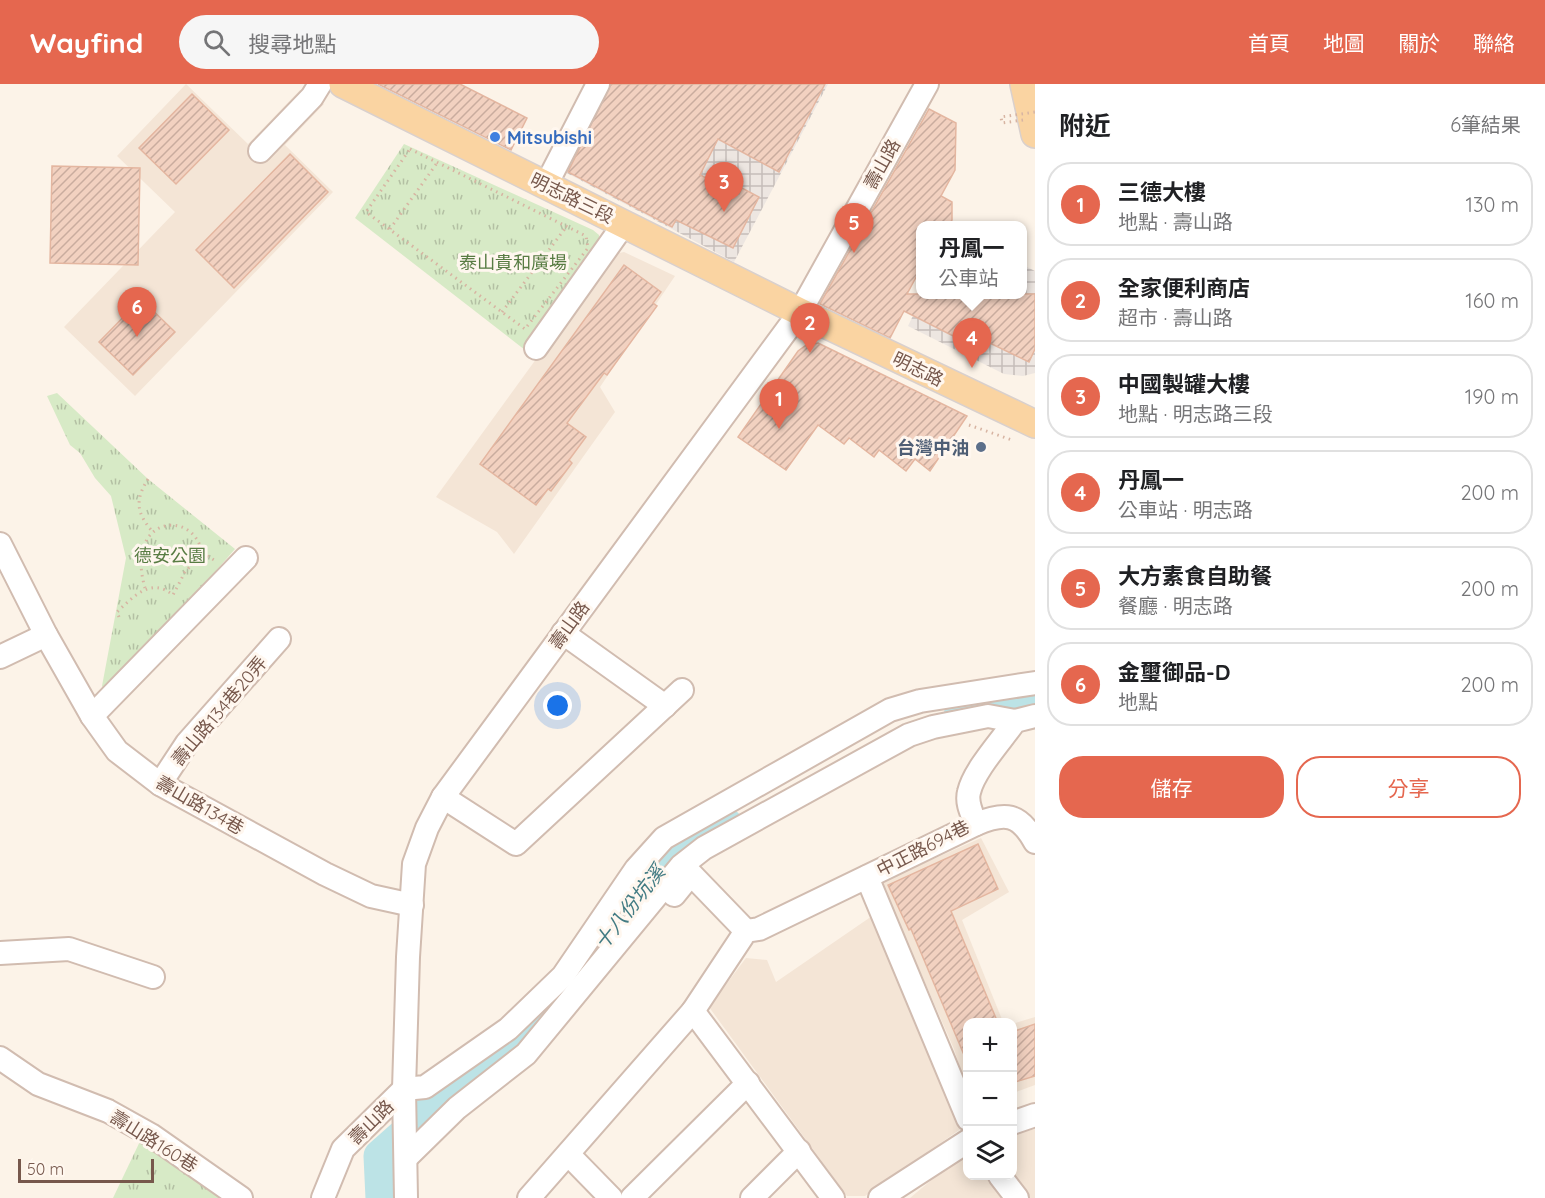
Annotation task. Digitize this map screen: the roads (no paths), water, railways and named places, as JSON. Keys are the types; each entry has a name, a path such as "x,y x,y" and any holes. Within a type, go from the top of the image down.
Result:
{"main road":[{"name":"明志路三段","path":"343,84 800,312"},
{"path":"1024,84 1029,127"},
{"name":"明志路","path":"800,312 1035,424"},
{"path":"1002,409 1035,401"}],"street":[{"path":"260,152 312,97 320,84"},
{"path":"546,185 598,84"},
{"name":"壽山路","path":"323,1198 343,1149 404,1095 414,864 427,828 443,797 800,312 927,84"},
{"path":"530,339 624,224"},
{"name":"壽山路134巷","path":"0,544 46,635 92,716 117,751 160,784 325,874 371,896 411,905"},
{"path":"92,716 246,558"},
{"path":"563,633 665,706"},
{"path":"0,657 46,635"},
{"name":"壽山路134巷20弄","path":"160,784 187,743 279,639"},
{"path":"406,1198 404,1095 425,1087 508,1029 562,976 636,868 664,838 890,710 920,701 1035,683"},
{"path":"443,797 516,844 682,690"},
{"path":"406,1157 457,1108 526,1054 681,866 704,848 909,735 933,726 988,716 1029,721"},
{"name":"中正路694巷","path":"746,931 759,929 976,824 969,808 968,794 974,779 1029,721"},
{"path":"976,824 993,816 1017,819 1027,828 1035,842"},
{"path":"529,1072 691,874 746,931 693,1011 529,1198"},
{"path":"867,876 963,1107"},
{"path":"0,953 69,949 153,977"},
{"path":"693,1011 833,1198"},
{"name":"壽山路160巷","path":"0,1058 38,1084 108,1111 151,1135 241,1198"},
{"path":"632,1198 748,1083"},
{"path":"1017,1121 1035,1115"},
{"path":"880,1198 963,1144"},
{"path":"752,1198 799,1151"},
{"path":"568,1154 611,1198"},
{"path":"1003,1180 1017,1198"}],"waterway":[{"name":"十八份坑溪","path":"960,716 1035,701"},
{"name":"十八份坑溪","path":"382,1198 380,1156 557,999 669,856 727,825"}],"place":[{"name":"Mitsubishi","path":"495,137"},
{"name":"中國製罐大樓","path":"724,212"},
{"name":"大方素食自助餐","path":"854,253"},
{"name":"金璽御品-D","path":"137,337"},
{"name":"全家便利商店","path":"810,353"},
{"name":"丹鳳一","path":"972,368"},
{"name":"三德大樓","path":"779,429"},
{"name":"台灣中油","path":"981,447"}],"park label":[{"name":"泰山貴和廣場","path":"513,262"},
{"name":"德安公園","path":"170,555"}]}
